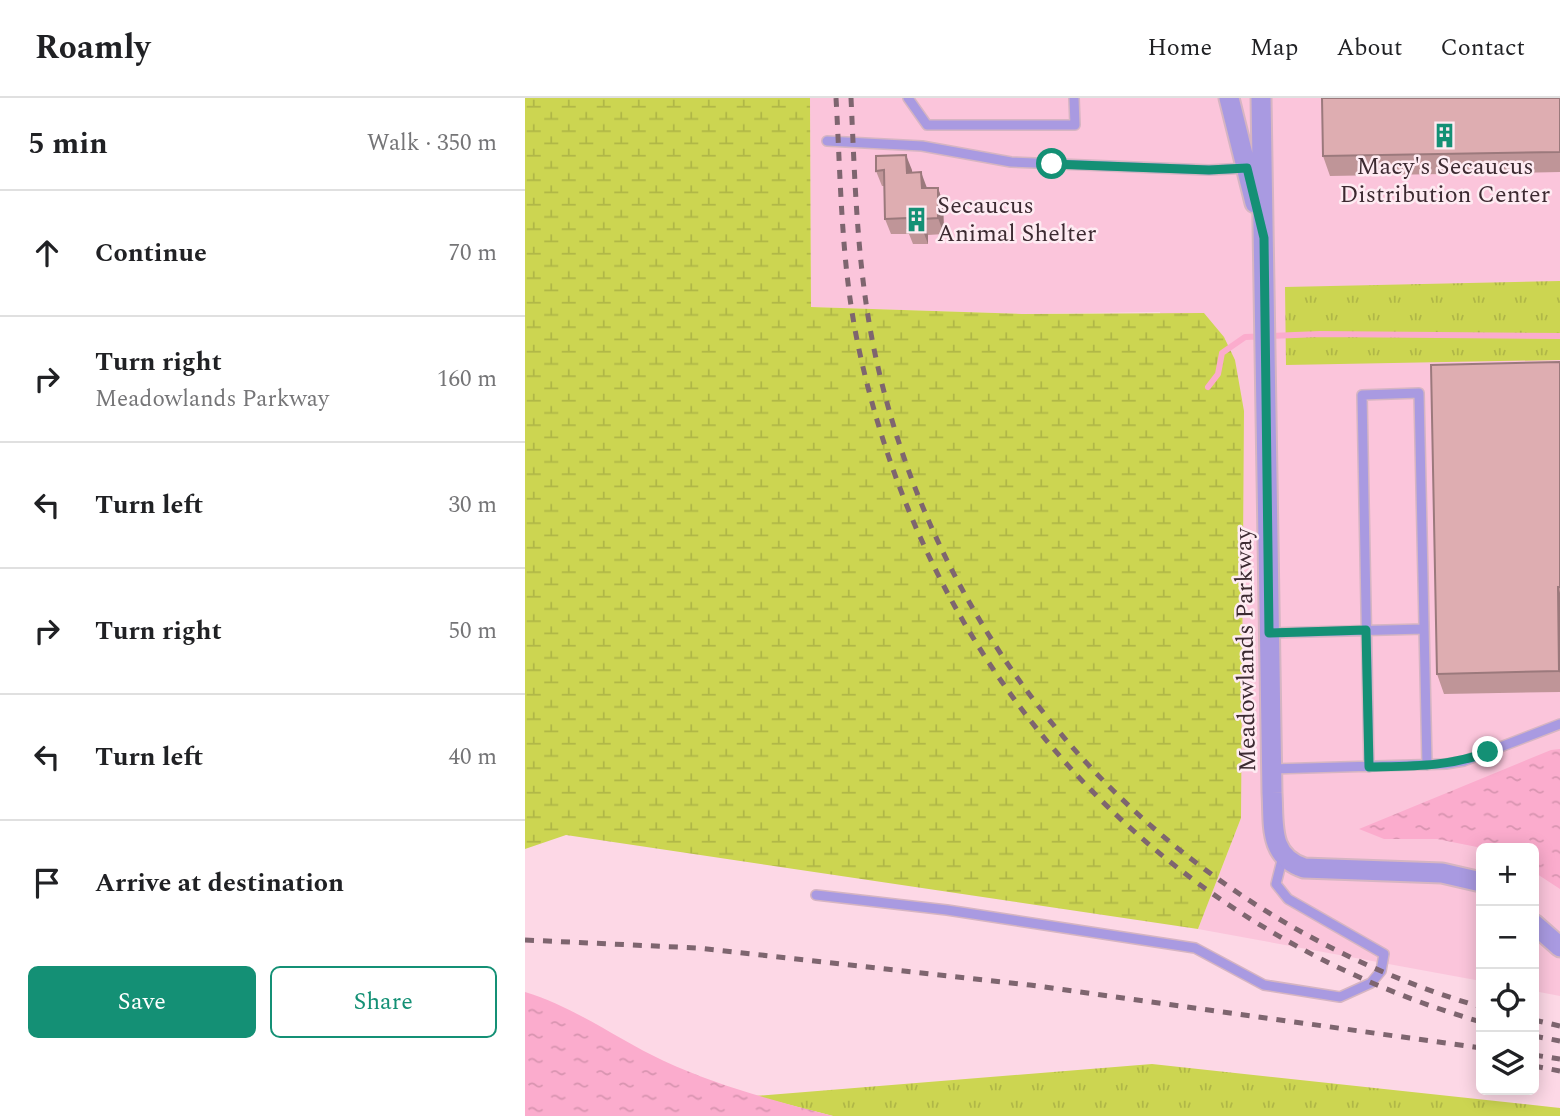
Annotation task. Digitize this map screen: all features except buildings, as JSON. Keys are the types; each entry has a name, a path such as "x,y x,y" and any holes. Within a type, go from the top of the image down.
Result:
{"street":[{"name":"Meadowlands Parkway","path":"1229,98 1264,238"},
{"name":"Meadowlands Parkway","path":"1261,98 1271,769 1275,836 1283,856"},
{"path":"1283,856 1293,864 1315,869 1442,873 1476,881"},
{"path":"1539,928 1560,947"}],"lane":[{"path":"908,98 927,125 1075,125 1074,98"},
{"path":"827,141 922,146 1011,162 1209,170 1247,168"},
{"path":"1369,767 1362,395 1419,393 1427,765"},
{"path":"1269,633 1424,629"},
{"path":"1271,769 1427,765 1464,761 1560,724"},
{"path":"816,895 947,910 1195,948 1263,985 1340,996 1371,983 1381,971 1384,954 1288,899 1276,884 1283,856"}],"shaded area":[{"path":"810,98 1560,98 1560,996 1539,992 1539,843 1476,843 1476,980 1198,929 1241,818 1160,312 1022,314 811,307"}],"green space":[{"path":"525,98 810,98 811,307 1022,314 1204,313 1224,337 1235,360 1244,411 1241,818 1198,929 566,835 525,849"},
{"path":"1560,281 1560,360 1286,365 1285,287"},
{"path":"1152,1064 1560,1108 1560,1116 833,1116 755,1096"}],"water":[{"path":"1560,749 1560,889 1539,875 1539,843 1476,843 1476,847 1437,839 1384,839 1359,829 1551,750"},
{"path":"525,992 561,1006 684,1070 747,1092 833,1116 525,1116"}],"waterway":[{"path":"1208,387 1218,374 1222,353 1245,337 1320,334 1560,336"}],"railway":[{"path":"836,98 845,258 860,354 894,472 942,583 1003,684 1077,775 1162,855 1258,924 1365,980 1476,1020"},
{"path":"851,98 858,224 868,318 906,464 953,572 1013,672 1086,762 1170,842 1265,910 1369,966 1476,1005"},
{"path":"525,940 698,948 1030,985 1476,1047"},
{"path":"1539,1021 1560,1026"},
{"path":"1539,1037 1560,1041"},
{"path":"1539,1056 1560,1059"},
{"path":"1539,1067 1560,1071"}],"place":[{"name":"Macy's Secaucus Distribution Center","path":"1445,135"},
{"name":"Secaucus Animal Shelter","path":"917,219"}],"route":[{"path":"1052,164 1209,170 1247,168 1264,238 1269,633 1366,630 1369,767 1446,764 1488,752"}]}
